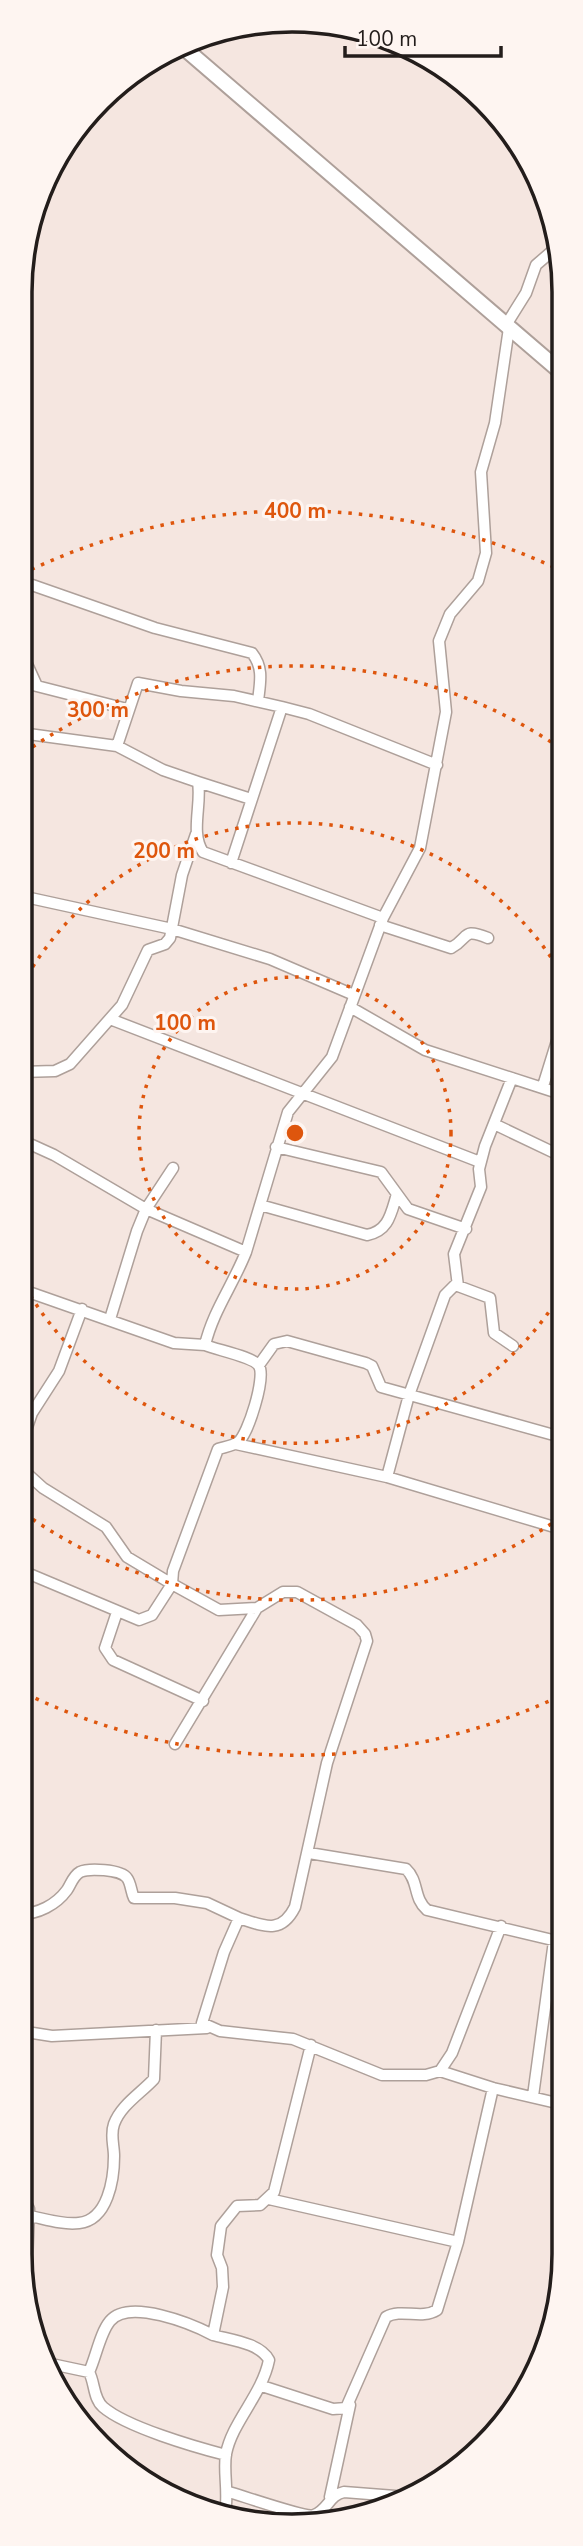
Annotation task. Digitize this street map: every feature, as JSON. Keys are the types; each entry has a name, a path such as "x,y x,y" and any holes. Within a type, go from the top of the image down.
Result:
{"main road":[{"path":"189,52 276,123 552,364"}],"street":[{"path":"205,1345 218,1305 238,1272 246,1252 288,1112 332,1057 381,921 416,859 446,712 439,664 439,641 450,614 478,581 486,553 481,472 495,423 507,326 526,293 536,265 549,254"},
{"path":"32,588 155,628 252,653 260,669 258,701"},
{"path":"32,675 37,686"},
{"path":"117,746 138,682 282,707 437,765"},
{"path":"32,685 127,709"},
{"path":"232,863 282,707"},
{"path":"32,734 117,746 163,770 251,799"},
{"path":"32,1072 55,1071 70,1064 122,1005 148,950 165,944 172,929 183,875 197,830 201,807 198,782"},
{"path":"197,830 203,852 451,948 465,933 472,932 488,937"},
{"path":"32,898 172,929 270,959 354,995"},
{"path":"350,1007 425,1050 552,1090"},
{"path":"110,1019 480,1162"},
{"path":"543,1086 552,1057"},
{"path":"512,1078 480,1162 481,1187 454,1254 457,1283 461,1289 490,1298 494,1333 513,1346"},
{"path":"494,1124 552,1152"},
{"path":"32,1145 146,1209 246,1252"},
{"path":"276,1147 380,1172 408,1209 466,1229"},
{"path":"110,1319 146,1209 173,1168"},
{"path":"260,1205 367,1235 378,1233 384,1227 397,1194"},
{"path":"387,1477 409,1395 445,1295 457,1283"},
{"path":"32,1293 174,1343 205,1345 252,1360 259,1365 262,1374 254,1410 236,1444"},
{"path":"32,1413 60,1371 82,1309"},
{"path":"259,1365 274,1344 287,1340 366,1363 372,1366 381,1387 552,1435"},
{"path":"32,1575 74,1591 131,1619 145,1619 152,1615 172,1584 173,1571 218,1449 236,1444 387,1477 552,1527"},
{"path":"32,1478 43,1488 106,1527 127,1557 172,1584 219,1610 257,1608"},
{"path":"32,1914 63,1895 75,1876 86,1870 127,1876 134,1898 175,1898 207,1903 239,1918 275,1928 285,1924 295,1907 327,1763 363,1662 365,1634 323,1605 297,1592 282,1592 257,1608 175,1744"},
{"path":"117,1612 105,1648 113,1660 203,1701"},
{"path":"309,1853 406,1869 411,1874 420,1904 428,1910 552,1940"},
{"path":"207,2028 202,2023 202,2015 239,1918"},
{"path":"440,2071 452,2053 501,1926"},
{"path":"533,2096 552,1979"},
{"path":"32,2033 52,2036 207,2028 293,2039 382,2075 426,2075 440,2071 493,2088 552,2101"},
{"path":"32,2216 78,2224 92,2217 105,2203 113,2173 111,2133 115,2120 132,2098 153,2079 157,2059 156,2030"},
{"path":"213,2335 223,2287 222,2268 217,2255 221,2226 237,2206 260,2205 269,2199 311,2045"},
{"path":"330,2500 350,2405 386,2316 395,2313 430,2314 440,2305 458,2242 493,2088"},
{"path":"269,2199 458,2242"},
{"path":"226,2455 141,2427 103,2407 95,2394 89,2372 107,2324 113,2318 126,2314 182,2319 213,2335 265,2353 269,2360 262,2386 231,2439 226,2455 229,2493 226,2507"},
{"path":"56,2364 89,2372"},
{"path":"262,2386 333,2409 350,2405"},
{"path":"229,2493 278,2505 299,2514"},
{"path":"312,2514 321,2511 335,2493 390,2496"}]}
